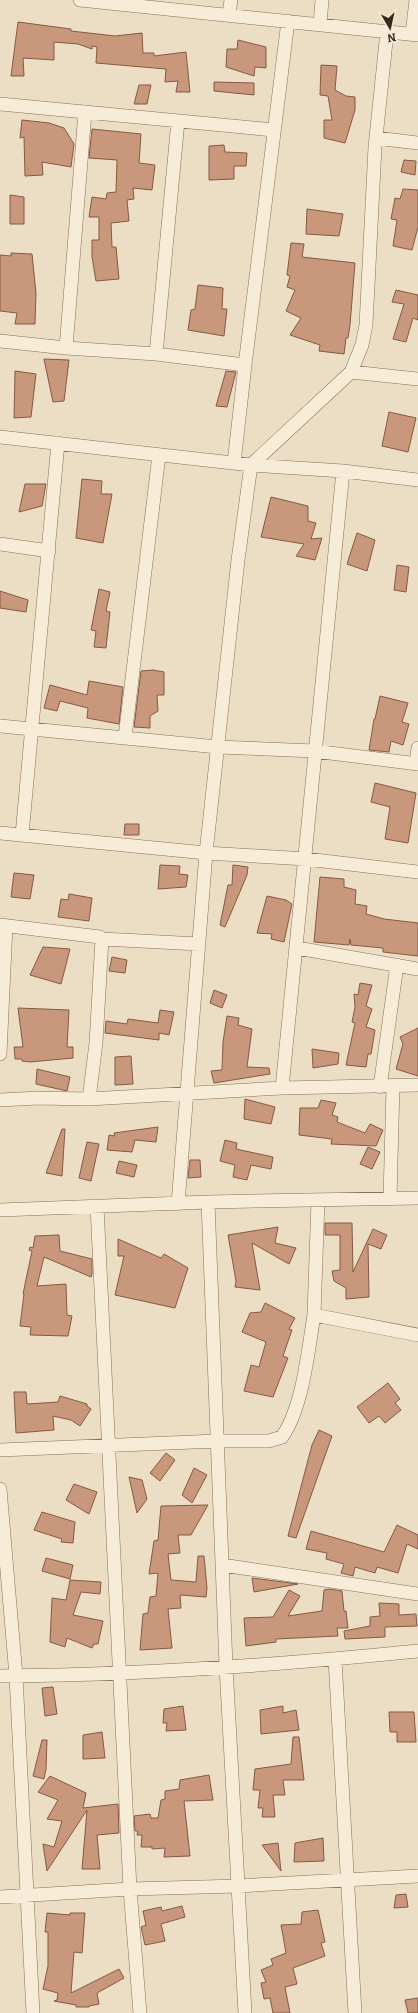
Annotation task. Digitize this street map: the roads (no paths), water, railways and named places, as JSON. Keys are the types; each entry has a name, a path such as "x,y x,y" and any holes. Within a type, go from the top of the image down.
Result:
{"street":[{"path":"80,0 415,34 416,0"},
{"path":"229,15 231,0"},
{"path":"320,24 322,0"},
{"path":"234,463 288,20"},
{"path":"178,1204 206,853 251,465 351,372 362,345 366,325 376,138 387,32"},
{"path":"0,104 274,130"},
{"path":"66,348 85,112"},
{"path":"156,354 178,121"},
{"path":"376,138 418,143"},
{"path":"0,341 66,348 156,354 245,365"},
{"path":"351,372 418,379"},
{"path":"0,437 251,465 343,471 418,480"},
{"path":"22,835 58,443"},
{"path":"125,736 159,454"},
{"path":"282,1088 306,859 314,751 343,471"},
{"path":"0,544 48,551"},
{"path":"0,726 32,730 125,736 218,747 314,751 417,763 418,748"},
{"path":"0,833 206,853 306,859 418,872"},
{"path":"0,1054 3,926 100,937 102,939 198,944"},
{"path":"89,1099 96,1043 102,939"},
{"path":"296,948 418,969"},
{"path":"390,1198 387,1087 397,965"},
{"path":"0,1100 38,1098 89,1099 186,1095 282,1088 387,1087 418,1085"},
{"path":"0,1210 208,1202 418,1198"},
{"path":"0,1450 269,1440 282,1437 288,1429 302,1387 314,1314 318,1200"},
{"path":"208,1202 216,1441 226,1666 245,2013"},
{"path":"97,1206 130,1889 140,2013"},
{"path":"314,1314 418,1335"},
{"path":"0,1489 16,1676 33,2013"},
{"path":"222,1565 418,1594"},
{"path":"0,1676 120,1673 335,1659 418,1650"},
{"path":"335,1659 355,2013"},
{"path":"0,1897 130,1889 348,1881 418,1876"}]}
